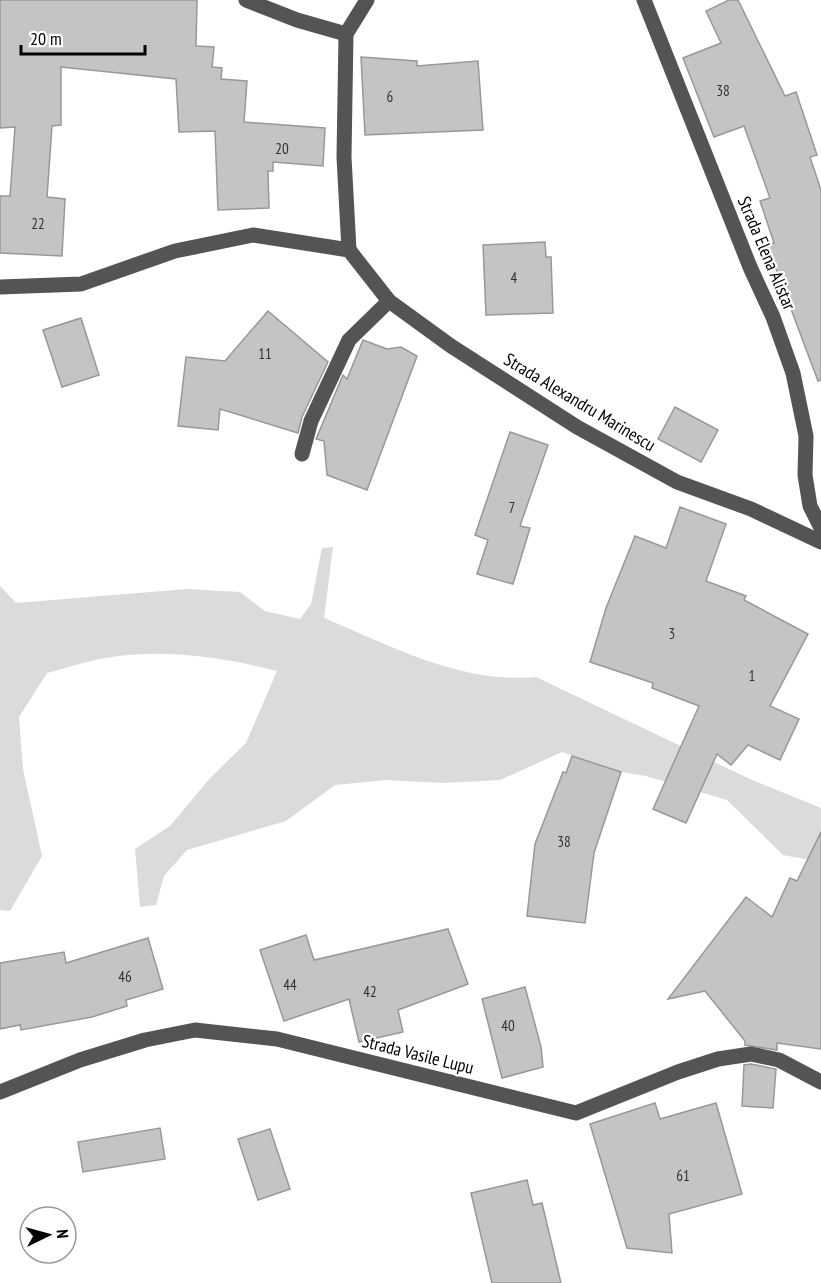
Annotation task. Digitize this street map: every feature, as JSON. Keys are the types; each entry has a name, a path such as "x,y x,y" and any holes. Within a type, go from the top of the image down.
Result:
{"street":[{"path":"246,0 297,20 346,34"},
{"path":"0,287 81,284 175,251 253,235 349,250 344,157 346,34 367,0"},
{"name":"Strada Elena Alistar","path":"644,0 793,373 806,436 805,475 810,506 821,528"},
{"name":"Strada Alexandru Marinescu","path":"349,250 390,301 451,346 577,427 677,482 751,509 821,542"},
{"path":"302,454 310,422 349,340 390,301"},
{"name":"Strada Vasile Lupu","path":"0,1092 80,1060 145,1040 195,1030 277,1039 576,1113 678,1072 718,1059 751,1054 778,1060 821,1082"}],"shaded area":[{"path":"333,547 324,618 401,651 454,669 508,678 536,677 752,780 821,808 821,862 783,855 727,800 646,776 621,772 562,752 500,780 444,783 386,780 335,785 286,821 187,850 164,876 156,905 140,907 135,849 170,826 211,777 246,743 277,671 192,655 127,655 99,659 47,673 19,717 23,769 42,856 10,911 0,910 0,586 16,603 187,589 240,592 265,611 300,619 311,604 322,548"}],"building":[{"path":"0,0 197,0 196,46 214,47 212,67 222,68 221,79 247,81 244,122 325,128 323,166 273,162 273,171 268,171 269,208 218,210 215,131 179,132 176,79 61,67 61,125 52,126 47,197 65,199 62,256 0,253 0,196 10,196 15,127 0,128"},
{"path":"729,0 738,0 785,96 796,92 817,155 810,157 821,190 821,380 818,381 767,245 774,243 760,201 770,198 744,126 714,137 683,58 721,43 706,11"},
{"path":"361,57 417,61 417,66 478,61 483,130 365,135"},
{"path":"545,242 546,257 551,257 553,313 486,315 483,245"},
{"path":"268,311 328,362 302,417 298,433 220,409 218,430 178,426 186,357 225,361"},
{"path":"81,318 99,375 62,387 43,330"},
{"path":"363,340 387,349 401,347 417,356 367,490 327,475 324,441 316,439 343,375 347,379"},
{"path":"675,407 718,430 701,462 658,439"},
{"path":"510,432 548,445 520,526 530,528 513,584 477,574 488,540 475,535"},
{"path":"680,507 726,524 706,581 746,596 744,600 808,634 770,706 799,719 780,760 748,745 731,765 717,754 686,823 653,809 699,706 652,688 653,683 590,662 606,608 635,536 666,548"},
{"path":"572,756 621,772 594,853 585,923 527,916 535,844 563,772 566,773"},
{"path":"821,832 821,1049 777,1043 777,1050 745,1045 745,1041 705,991 668,999 746,897 772,917 790,878 797,881"},
{"path":"448,929 468,984 398,1010 403,1032 359,1042 349,999 284,1021 260,950 306,935 314,960"},
{"path":"148,938 163,989 126,1000 127,1006 92,1017 21,1030 20,1025 0,1029 0,963 64,952 66,963"},
{"path":"525,987 541,1047 543,1067 502,1078 482,999"},
{"path":"751,1064 776,1069 773,1108 742,1106 744,1065"},
{"path":"655,1103 660,1119 716,1103 742,1194 669,1214 672,1253 627,1248 590,1124"},
{"path":"160,1128 165,1159 83,1172 78,1142"},
{"path":"270,1129 290,1189 258,1200 238,1139"},
{"path":"527,1180 533,1205 542,1203 561,1283 492,1283 471,1193"}]}
